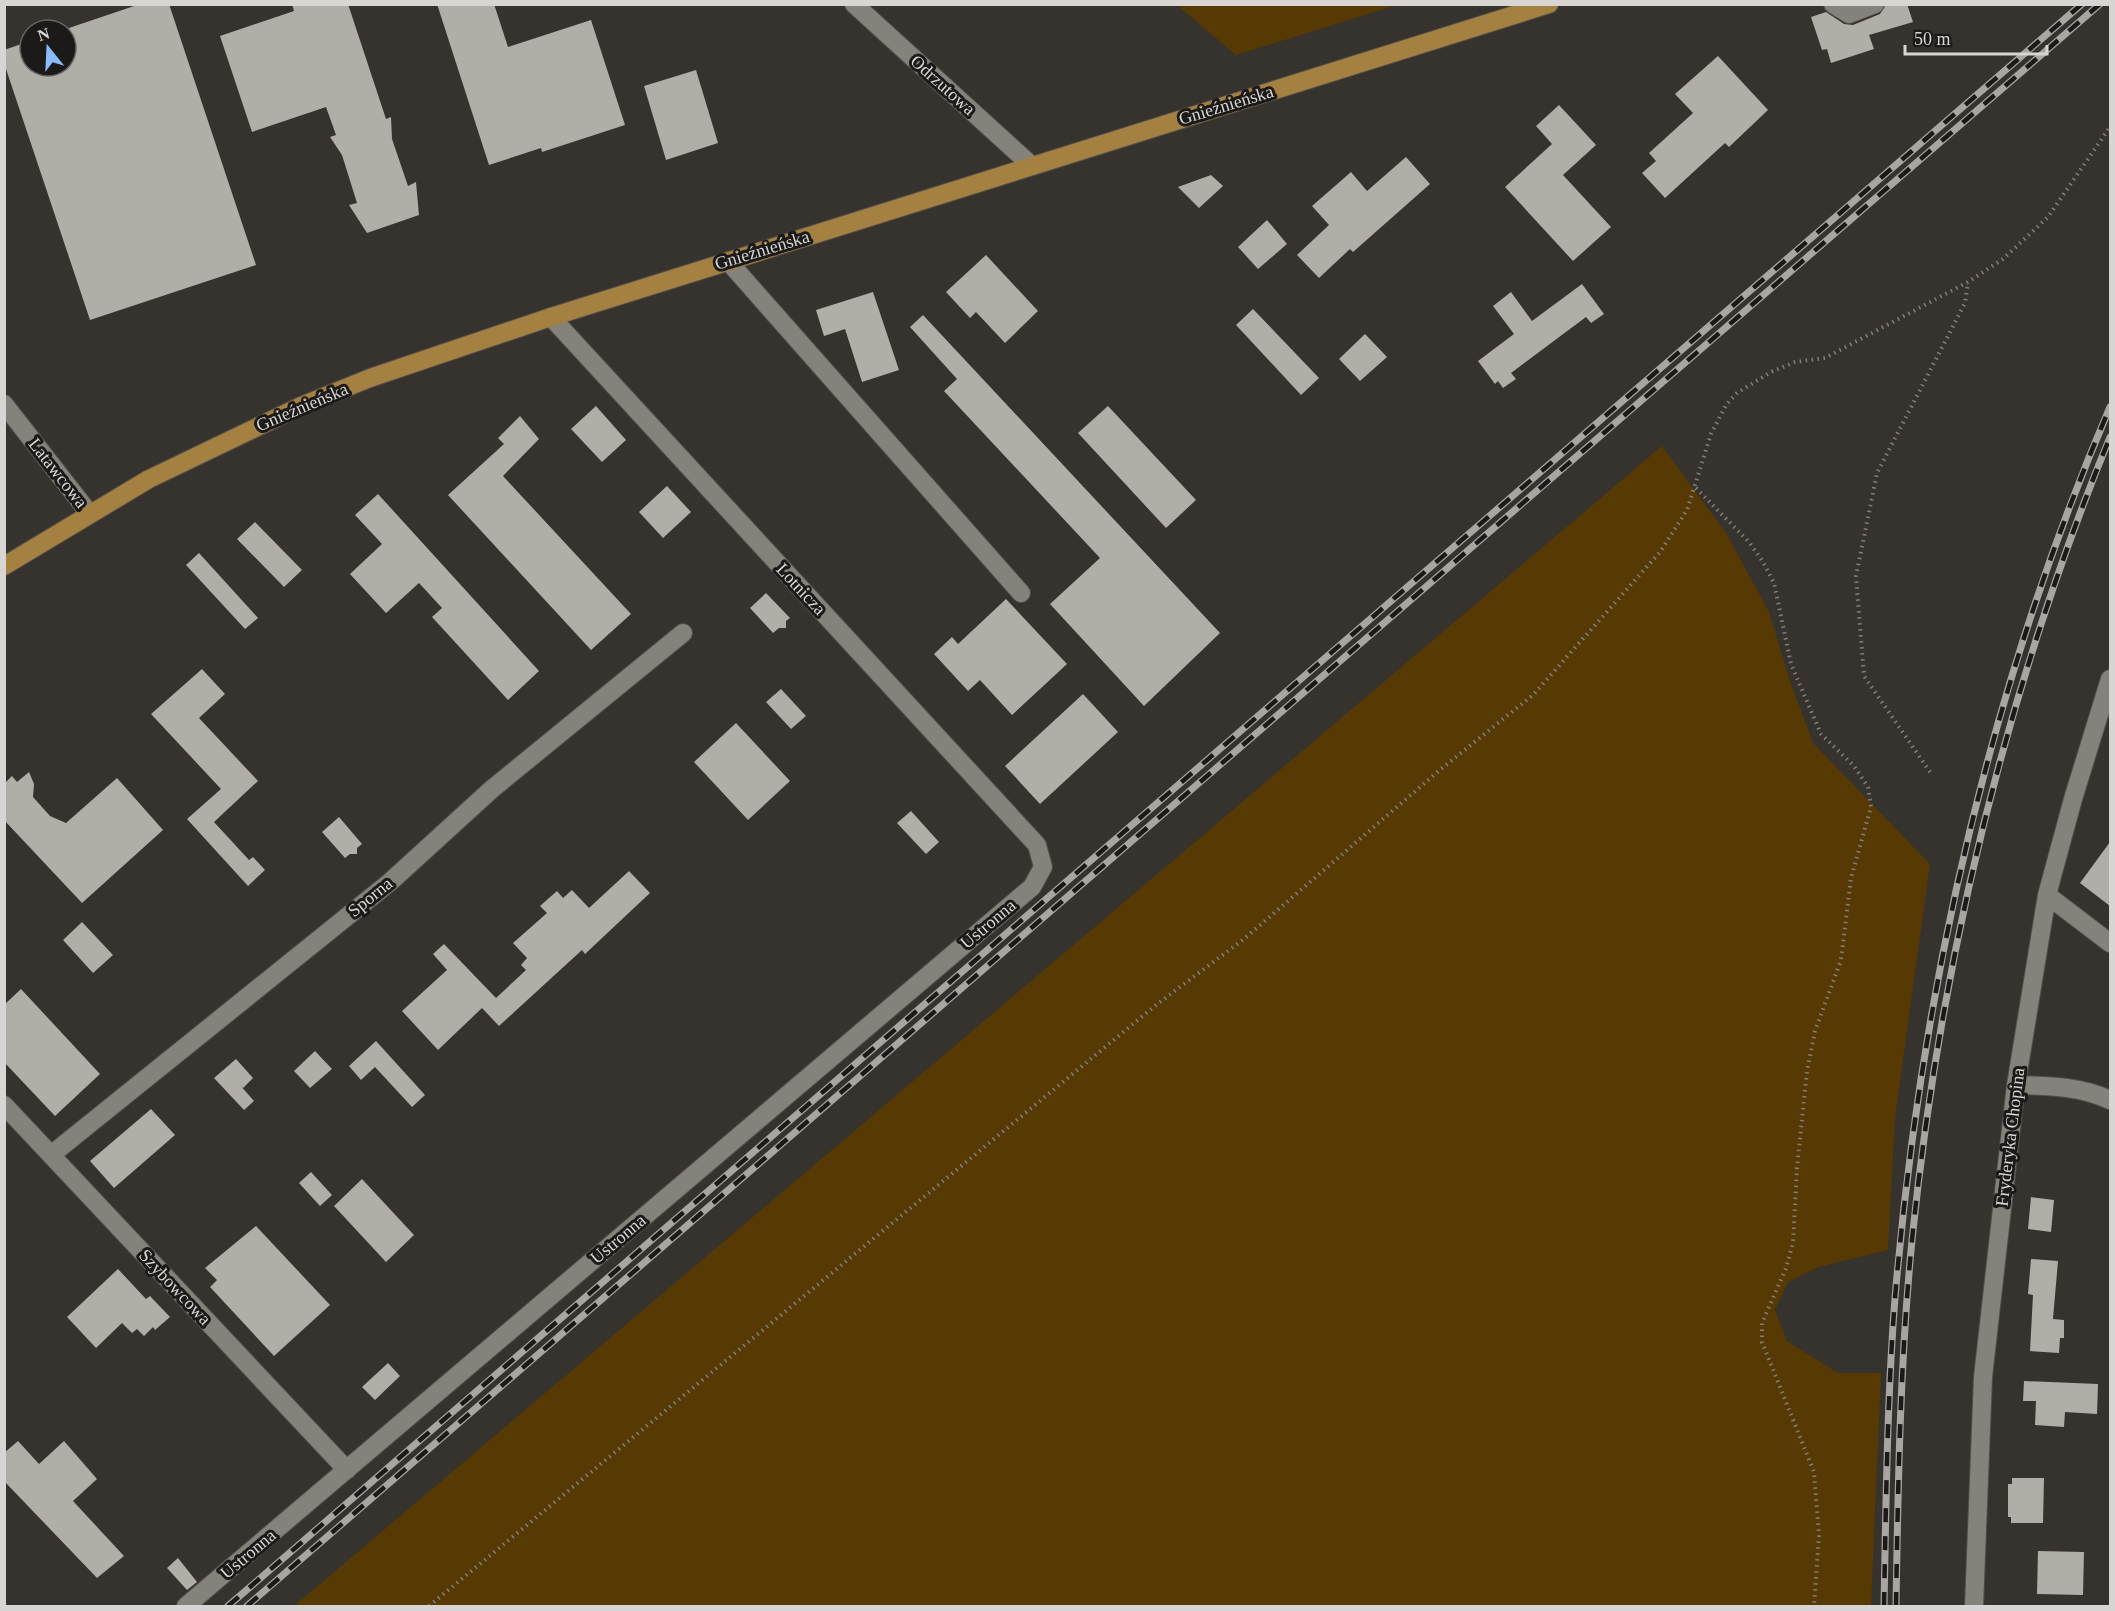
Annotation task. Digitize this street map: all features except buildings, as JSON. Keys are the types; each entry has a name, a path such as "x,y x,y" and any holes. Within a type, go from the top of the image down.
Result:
{"main road":[{"name":"Gnieźnieńska","path":"4,566 89,513 170,468 301,406 448,350 1549,4"}],"street":[{"name":"Odrzutowa","path":"854,4 1032,166"},
{"path":"1833,4 1848,14 1875,4"},
{"path":"728,261 1022,593"},
{"name":"Lotnicza","path":"551,317 1037,845 1043,867"},
{"name":"Latawcowa","path":"4,404 89,513"},
{"name":"Sporna","path":"51,1155 390,882 492,789 683,633"},
{"name":"Fryderyka Chopina","path":"1974,1606 1983,1377 2016,1085 2047,895 2073,799 2110,679"},
{"name":"Ustronna","path":"186,1606 1023,895 1032,887 1043,867"},
{"path":"2047,895 2110,943"},
{"path":"2016,1085 2064,1087 2096,1093 2110,1100"},
{"name":"Szybowcowa","path":"4,1105 347,1470"}],"path":[{"path":"429,1606 1147,1012 1244,939 1441,769 1533,695 1660,552 1687,510 1711,434 1726,405 1737,393 1771,372 1795,362 1825,358 1968,282 2003,259 2048,218 2110,127"},
{"path":"1930,772 1864,676 1856,576 1877,473 1965,303 1968,282"},
{"path":"1695,488 1749,542 1763,562 1774,584 1791,664 1821,734 1854,766 1868,787 1871,807 1851,878 1841,960 1815,1031 1807,1071 1797,1168 1793,1243 1786,1268 1762,1323 1762,1342 1814,1472 1819,1535 1814,1606"}],"shaded area":[{"path":"1177,5 1397,5 1236,55"},
{"path":"1662,446 1726,533 1769,612 1789,678 1813,743 1930,864 1895,1118 1888,1250 1818,1267 1788,1282 1775,1310 1787,1341 1838,1373 1881,1373 1871,1606 294,1606"}],"railway":[{"path":"228,1606 2082,4"},
{"path":"247,1606 2100,4"},
{"path":"1884,1606 1886,1491 1895,1298 1907,1184 1923,1070 1943,956 1967,844 1996,732 2029,622 2067,514 2110,407"},
{"path":"1896,1606 1900,1423 1908,1286 1924,1137 1940,1035 1959,933 1982,831 2009,731 2072,534 2110,437"}]}
